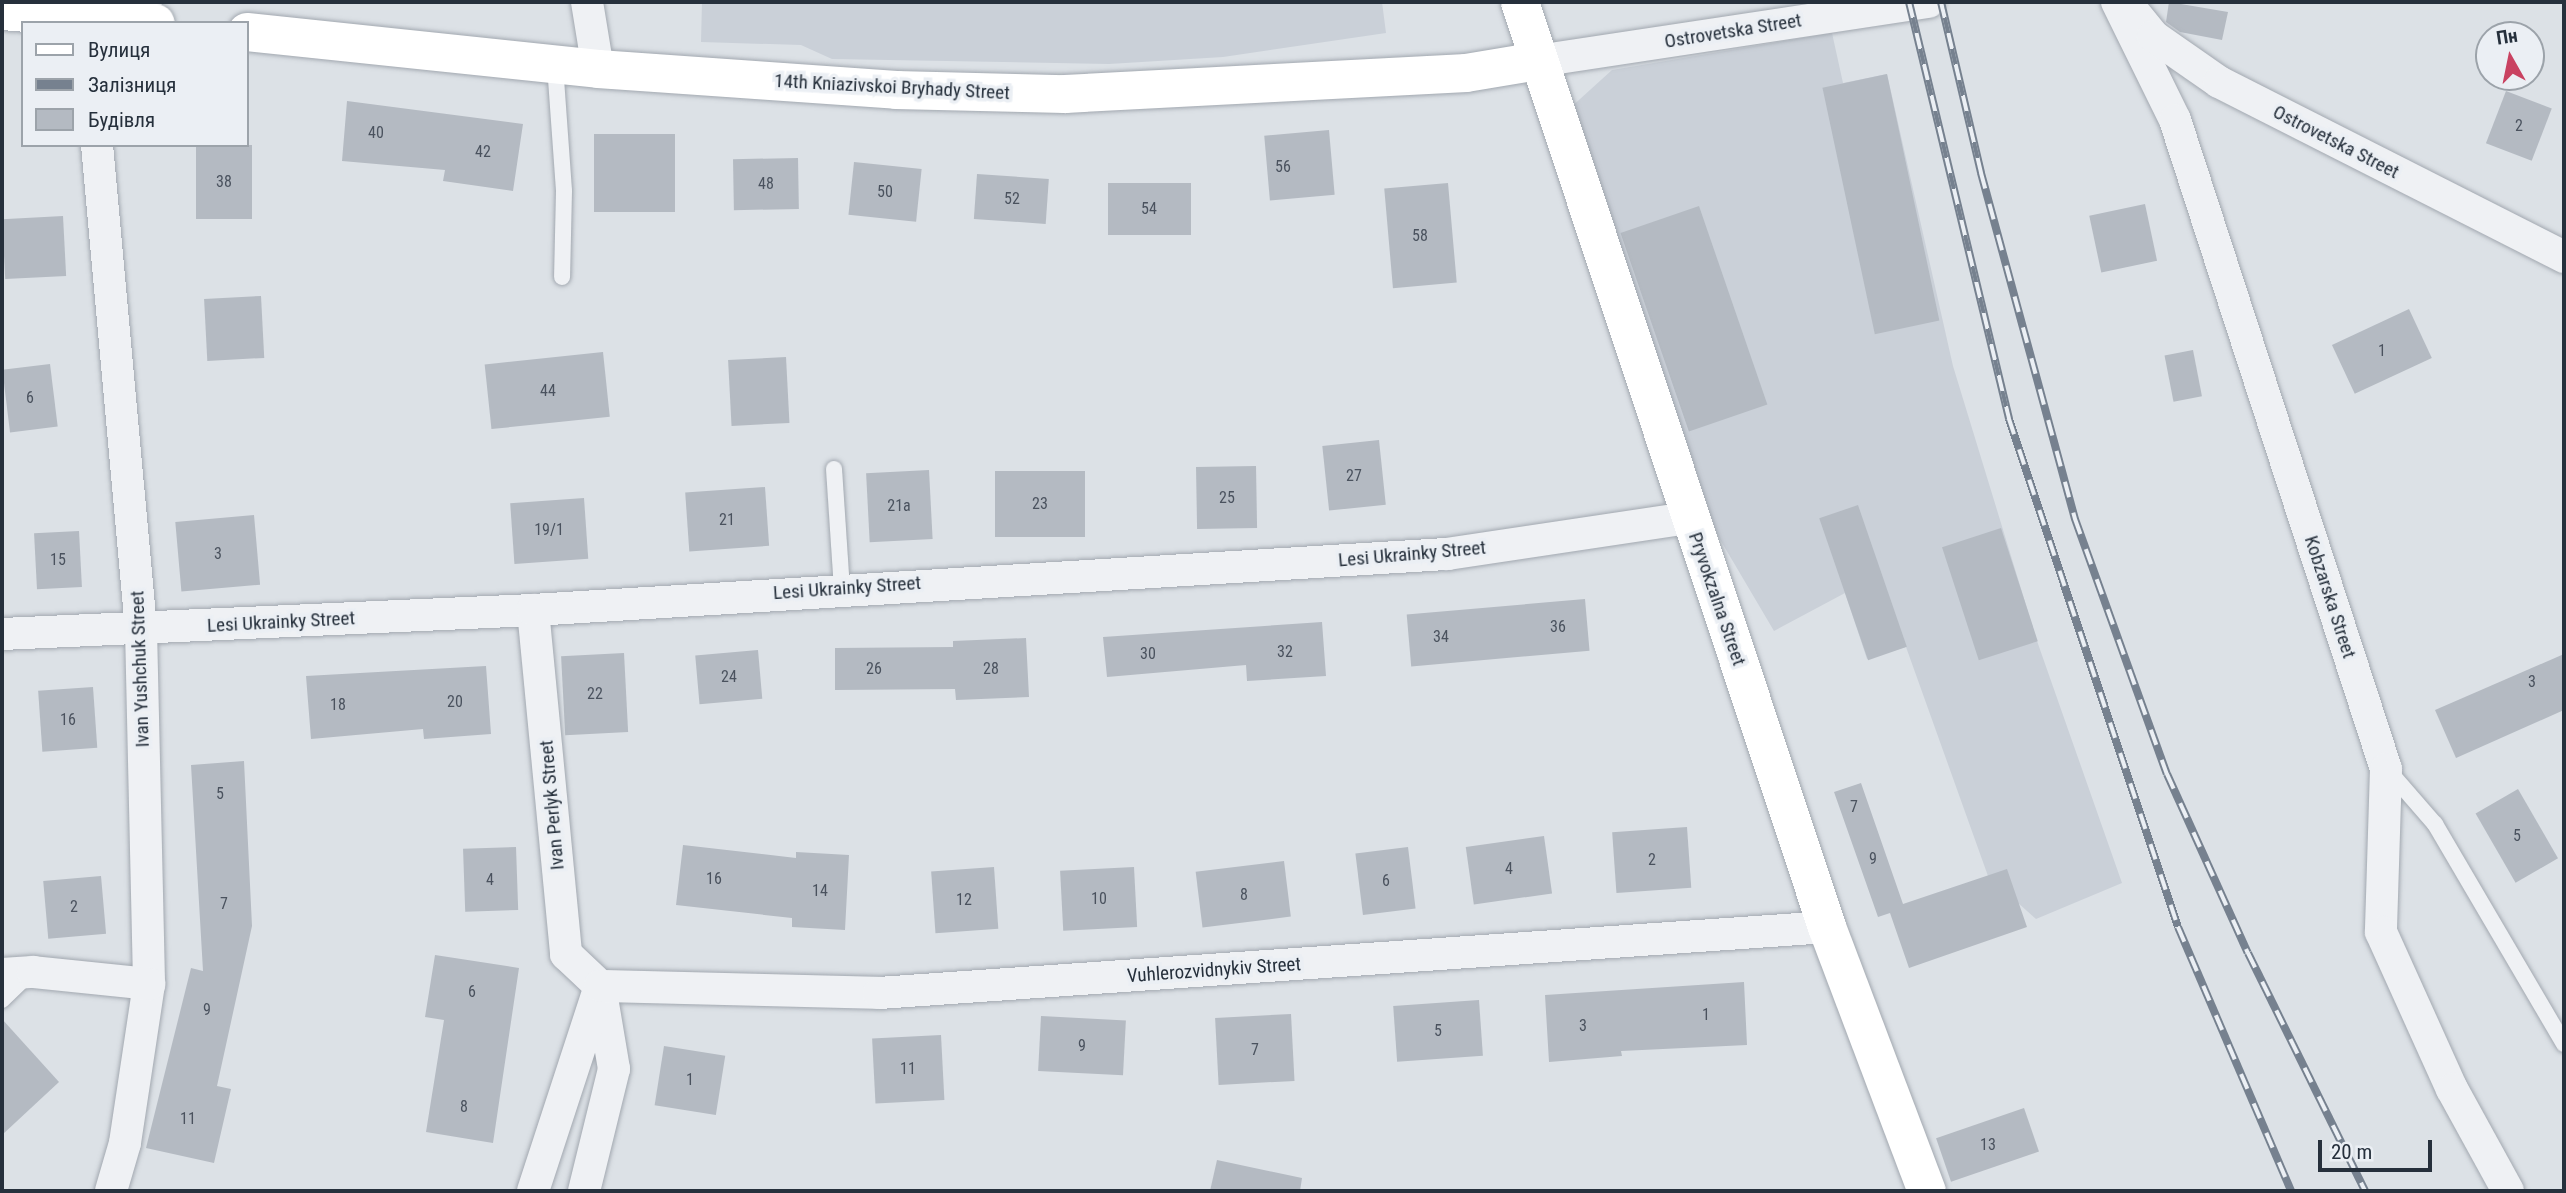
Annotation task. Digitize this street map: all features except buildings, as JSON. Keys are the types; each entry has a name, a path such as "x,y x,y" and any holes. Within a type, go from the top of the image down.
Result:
{"street":[{"path":"587,2 598,69"},
{"name":"Pryvokzalna Street","path":"1520,2 1689,518 1827,927 1927,1191"},
{"name":"Ostrovetska Street","path":"1538,61 1929,2"},
{"name":"Kobzarska Street","path":"2118,2 2175,120 2386,769 2381,932 2452,1089 2508,1191"},
{"name":"Ostrovetska Street","path":"2126,2 2153,36 2219,82 2564,257"},
{"path":"2,11 86,21"},
{"name":"14th Kniazivskoi Bryhady Street","path":"248,32 598,69 896,90 1065,94 1466,73 1538,61"},
{"name":"Ivan Yushchuk Street","path":"97,147 141,629 149,984 125,1143 111,1191"},
{"name":"Lesi Ukrainky Street","path":"2,634 533,610 842,588 1447,554 1689,518"},
{"name":"Ivan Perlyk Street","path":"533,610 566,954 600,986"},
{"name":"Vuhlerozvidnykiv Street","path":"600,986 878,993 1827,927"},
{"path":"17,973 149,984"},
{"path":"533,1191 600,986"},
{"path":"584,1191 614,1069 600,986"}],"lane":[{"path":"555,65 564,191 562,277"},
{"path":"834,470 842,588"},
{"path":"2386,769 2435,824 2564,1044"},
{"path":"2,1000 17,973"}],"shaded area":[{"path":"702,2 1382,2 1386,33 1223,57 1109,64 832,59 801,45 701,42"},
{"path":"1832,33 1843,83 1887,74 1953,366 2037,641 2122,883 2036,919 1988,876 1906,647 1867,659 1845,593 1774,631 1705,514 1569,109 1612,70"}],"railway":[{"path":"1909,2 2009,419 2178,927 2291,1191"},
{"path":"1941,2 1981,173 2075,519 2167,774 2248,953 2365,1191"}]}
